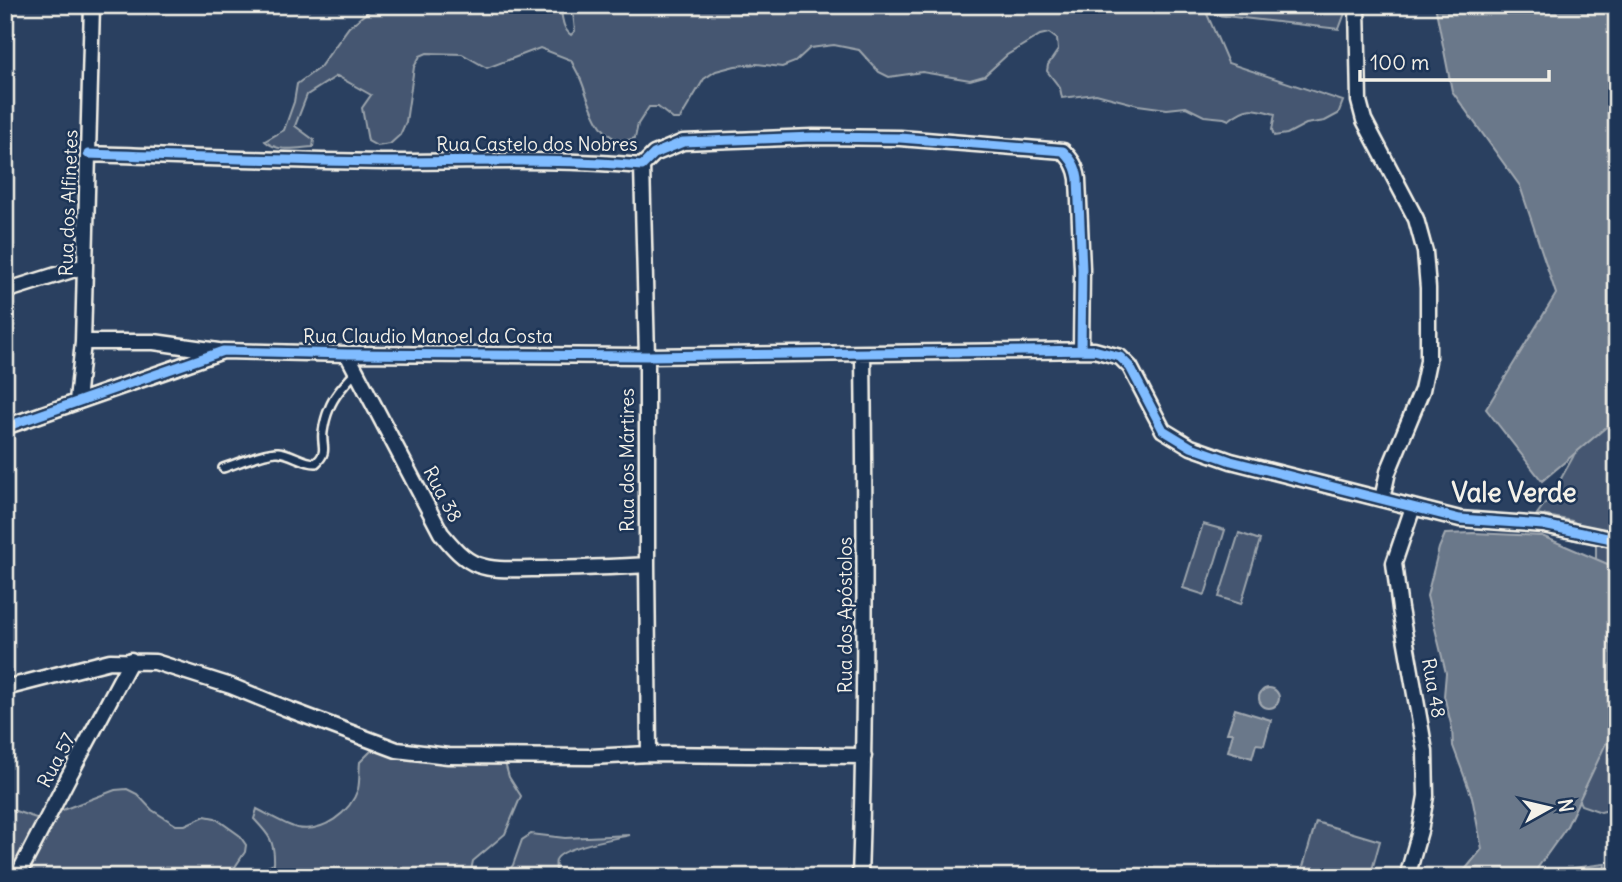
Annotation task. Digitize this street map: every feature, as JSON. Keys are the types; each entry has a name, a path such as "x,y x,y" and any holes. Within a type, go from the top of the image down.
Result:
{"street":[{"name":"Rua dos Alfinetes","path":"77,401 83,342 92,5"},
{"path":"1357,5 1359,101 1364,120 1416,219 1425,252 1428,288 1427,361 1422,390 1388,472 1382,499 1460,519 1543,526 1617,540"},
{"name":"Rua Castelo dos Nobres","path":"88,154 341,161 601,162 642,166 654,153 683,142 813,137 900,138 1063,151 1076,168 1078,179 1082,270 1081,351"},
{"name":"Rua dos Mártires","path":"642,166 647,356 649,754"},
{"path":"5,291 85,266"},
{"path":"83,342 154,342 223,351"},
{"name":"Rua Claudio Manoel da Costa","path":"5,427 223,351 647,356 1094,350 1120,357 1129,367 1163,430 1191,447 1231,461 1382,499"},
{"name":"Rua 38","path":"347,354 442,533 452,547 465,558 476,565 502,569 579,569 646,565"},
{"name":"Rua dos Apóstolos","path":"860,877 864,756 863,354"},
{"name":"Rua 48","path":"1407,877 1420,831 1426,796 1425,751 1394,563 1413,507"},
{"path":"5,688 110,661 131,660 155,662 231,686 397,750 448,756 864,756"},
{"name":"Rua 57","path":"16,877 131,660"}],"lane":[{"path":"223,468 275,451 308,463 316,463 325,451 323,434 329,409 356,371"}],"shaded area":[{"path":"376,5 560,5 564,26 571,35 575,31 573,13 576,5 1348,5 1339,29 1207,14 1228,63 1343,101 1338,114 1325,121 1306,124 1287,134 1274,136 1272,130 1275,114 1256,109 1241,112 1229,120 1204,116 1186,107 1167,109 1138,105 1096,94 1062,98 1060,88 1047,71 1058,50 1057,39 1049,33 1040,35 1007,55 984,76 970,80 922,72 889,77 879,72 859,50 834,45 810,48 795,62 782,67 757,64 735,66 716,71 704,79 680,119 673,119 658,107 649,107 638,124 635,138 623,140 613,138 605,132 593,112 571,60 540,48 487,68 462,54 427,53 420,56 414,67 406,122 400,135 390,144 377,146 368,141 362,108 371,95 337,76 307,95 295,126 314,140 313,147 294,149 270,145 265,141 284,130 297,84 320,67 349,27"},
{"path":"1435,5 1617,5 1617,418 1542,481 1486,409 1556,294 1520,186 1452,91"},
{"path":"1617,399 1617,808 1601,812 1581,805 1573,788 1596,543 1575,540 1582,537 1583,527 1572,521 1537,514 1554,491 1577,447"},
{"path":"1203,524 1225,530 1205,595 1183,588"},
{"path":"1239,533 1260,540 1241,604 1219,597"},
{"path":"1445,534 1542,536 1617,568 1617,720 1566,828 1531,877 1459,877 1482,849 1472,797 1453,746 1452,728 1444,696 1446,673 1427,596"},
{"path":"1269,688 1276,691 1279,698 1276,705 1269,708 1262,705 1259,698 1262,691"},
{"path":"1235,709 1271,720 1264,745 1256,744 1252,758 1228,751 1233,733 1227,733"},
{"path":"395,748 505,763 509,777 521,796 505,834 473,861 471,870 490,875 506,874 513,865 522,840 531,834 565,838 630,835 578,847 560,855 556,860 557,877 5,877 6,808 39,819 115,790 127,789 137,794 152,810 176,825 185,825 205,816 215,818 239,835 246,845 245,852 233,870 265,868 274,864 273,850 267,834 254,819 257,809 297,828 307,829 326,824 342,813 354,798 359,786 360,762 371,751"},
{"path":"1316,822 1380,841 1370,877 1300,877"},
{"path":"1605,864 1604,877 1542,877 1549,871"}],"cycle path":[{"path":"88,154 381,162 544,161 642,166 654,154 683,142 813,137 900,138 1063,151 1073,164 1078,179 1082,269 1081,350"},
{"path":"5,427 223,351 647,356 1094,350 1120,357 1130,367 1163,430 1191,447 1231,461 1460,519 1543,525 1617,540"}],"district":[{"name":"Vale Verde","path":"1514,493"}]}
